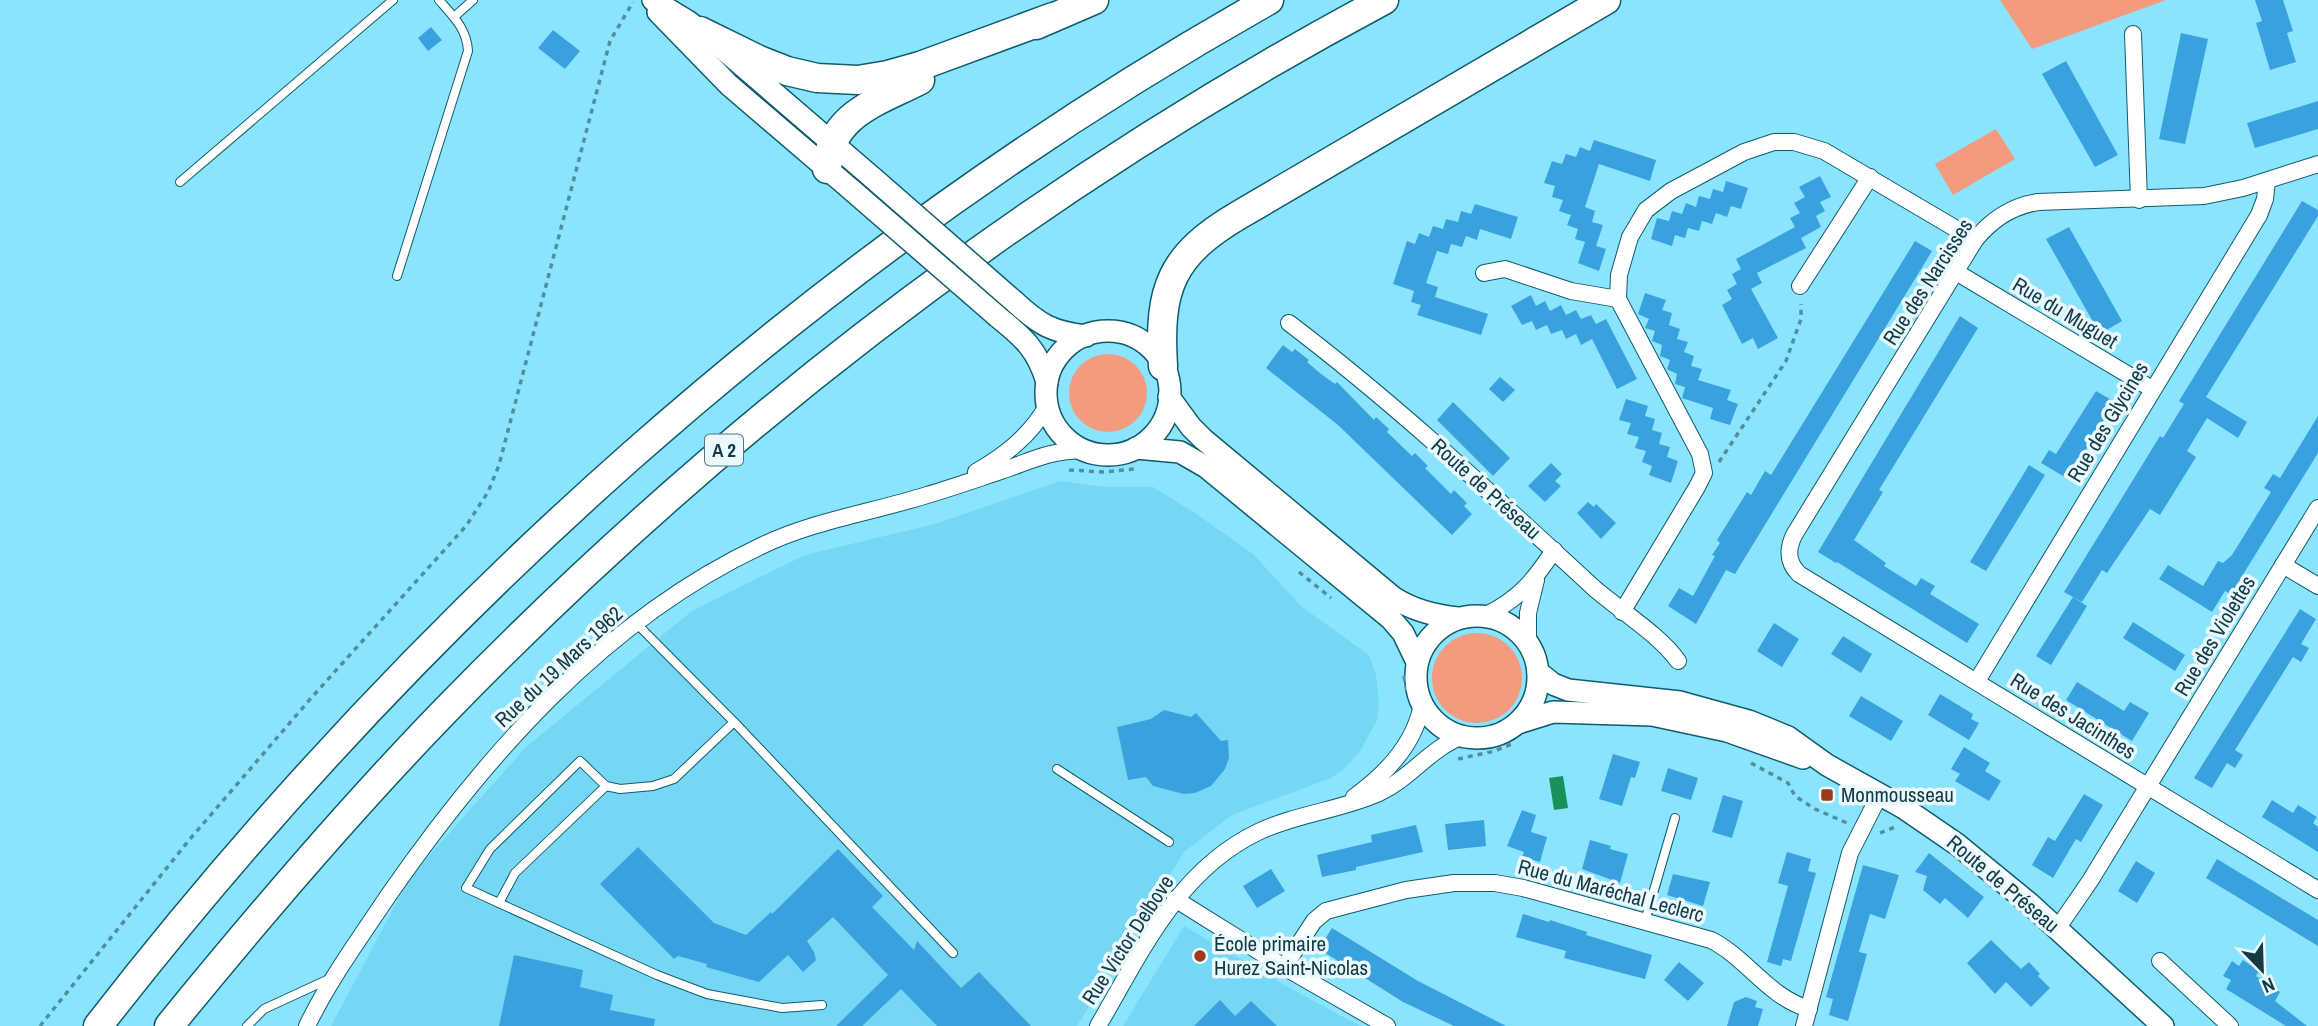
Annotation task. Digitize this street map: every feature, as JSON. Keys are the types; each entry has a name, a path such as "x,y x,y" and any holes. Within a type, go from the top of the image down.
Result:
{"highway":[{"path":"700,31 787,71 817,78 859,80 920,66 1094,0"},
{"path":"98,1026 251,840 390,688 535,545 663,429 827,294 970,188 1129,82 1269,0"},
{"name":"A 2","path":"169,1026 285,887 443,713 609,551 752,426 873,328 1038,208 1120,153 1218,93 1384,0"},
{"path":"1163,366 1162,320 1168,288 1177,268 1203,239 1239,215 1606,0"},
{"path":"830,156 853,116 869,104 1053,17"}],"main road":[{"path":"647,0 729,85 830,156 873,178 1034,320 1050,329 1086,336 1114,332 1134,337 1151,349 1163,366 1170,397 1166,416 1160,427 1135,459"},
{"path":"653,0 700,31 830,156 854,192 1023,338 1034,351 1047,382"},
{"path":"1086,336 1063,351 1051,368 1047,382 1047,405 1051,418 1062,435 1084,450 1135,459 1180,452 1206,467 1391,619 1402,633 1416,683 1415,704 1438,725 1463,736 1491,736 1507,730 1519,731 1537,689 1538,672 1528,643 1511,626 1484,616 1458,618 1437,615 1394,598 1203,439 1170,397"},
{"path":"1411,667 1430,637 1458,618"},
{"name":"Route de Préseau","path":"1538,672 1553,684 1577,692 1670,701 1741,718 1777,731 1827,765 1920,817 1958,845 2057,929 2163,1026"},
{"name":"Route de Préseau","path":"1519,731 1553,712 1667,717 1727,731 1827,765"}],"street":[{"path":"2133,34 2139,200"},
{"path":"1622,612 1697,488 1703,473 1700,454 1618,299 1619,275 1630,237 1646,210 1671,191 1744,152 1765,144 1794,142 1824,151 1975,240"},
{"name":"Rue des Narcisses","path":"1807,578 1799,574 1791,564 1791,543 1975,240 1997,218 2027,204 2204,196 2267,181 2318,164"},
{"path":"1800,286 1870,177"},
{"name":"Rue des Glycines","path":"1977,681 2259,215 2265,199 2267,181"},
{"path":"1484,273 1505,269 1572,291 1618,299"},
{"name":"Rue du Muguet","path":"1956,272 2152,389"},
{"name":"Route de Préseau","path":"1289,323 1392,405 1622,612 1660,641 1678,661"},
{"path":"954,485 1020,441 1035,425 1047,405"},
{"path":"954,485 1050,453 1084,450"},
{"name":"Rue du 19 Mars 1962","path":"307,1026 335,976 410,864 470,785 536,713 636,624 704,576 780,537 954,485"},
{"name":"Rue des Violettes","path":"2057,929 2090,881 2318,508"},
{"path":"1484,616 1512,601 1538,575 1554,550"},
{"path":"2283,565 2318,586"},
{"path":"1528,643 1528,613 1538,575"},
{"name":"Rue des Jacinthes","path":"1807,578 2318,890"},
{"name":"Rue Victor Delbove","path":"1343,805 1373,782 1398,757 1416,728 1415,704"},
{"name":"Rue Victor Delbove","path":"1098,1026 1175,899 1207,865 1242,841 1272,826 1389,788 1413,772 1441,746 1463,736"},
{"path":"1804,1026 1850,853 1880,794"},
{"name":"Rue du Maréchal Leclerc","path":"1284,967 1314,921 1326,911 1438,884 1470,882 1508,885 1716,942 1783,998 1809,1009"},
{"path":"1175,899 1284,967 1387,1026"},
{"path":"2160,961 2230,1026"}],"lane":[{"path":"180,183 393,0"},
{"path":"397,276 466,60 466,35 439,0"},
{"path":"454,17 473,0"},
{"path":"636,624 734,722 953,953"},
{"path":"734,722 674,779 653,786 620,789 606,786 580,761 490,849 466,888 657,975 707,994 782,1008 822,1004"},
{"path":"1058,769 1169,842"},
{"path":"499,903 515,873 606,786"},
{"path":"1645,921 1675,817"},
{"path":"247,1026 264,1009 335,976"}],"path":[{"path":"40,1026 190,839 312,697 457,538 482,503 503,453 610,41 634,0"},
{"path":"1697,488 1728,450 1786,361 1801,319 1800,286"},
{"path":"1064,469 1085,472 1135,459"},
{"path":"1296,569 1315,587 1340,604"},
{"path":"1411,667 1415,704"},
{"path":"1448,761 1495,751 1519,731"},
{"path":"1745,759 1788,783 1796,796 1815,809 1861,830 1875,835 1892,827 1906,828"}],"shaded area":[{"path":"2000,0 2166,0 2032,49"},
{"path":"1996,129 2015,159 1953,195 1935,164"},
{"path":"1108,354 1123,357 1136,365 1144,378 1147,393 1144,408 1136,421 1123,429 1108,432 1093,429 1080,421 1072,408 1069,393 1072,378 1080,365 1093,357"},
{"path":"1060,481 1104,487 1153,487 1195,513 1253,554 1302,607 1369,655 1376,674 1379,704 1377,720 1360,751 1345,768 1331,778 1232,815 1184,852 1077,1026 331,1026 410,877 526,747 692,611 805,555 935,524"},
{"path":"1477,633 1494,636 1509,646 1519,661 1522,678 1519,695 1509,710 1494,720 1477,723 1460,720 1445,710 1435,695 1432,678 1435,661 1445,646 1460,636"},
{"path":"1563,776 1568,808 1554,810 1549,778"},
{"name":"École primaire Hurez Saint-Nicolas","path":"1184,926 1286,986 1360,1026 1123,1026"}],"building":[{"path":"2255,0 2283,0 2293,31 2287,33 2296,62 2270,70 2256,23 2262,21"},
{"path":"431,27 442,40 428,51 418,38"},
{"path":"553,30 580,51 565,69 538,48"},
{"path":"2181,33 2208,39 2185,144 2159,139"},
{"path":"2066,61 2118,155 2095,167 2042,74"},
{"path":"2318,101 2318,129 2255,148 2247,123"},
{"path":"1594,140 1656,160 1650,181 1599,164 1585,207 1595,211 1592,222 1603,225 1596,246 1606,249 1599,271 1578,263 1585,242 1575,239 1578,229 1567,225 1571,215 1559,211 1563,200 1552,197 1555,186 1544,183 1552,161 1562,164 1566,154 1576,157 1580,147 1590,151"},
{"path":"1820,176 1831,197 1820,202 1825,211 1816,216 1821,227 1801,238 1806,248 1757,273 1762,283 1751,289 1778,338 1758,349 1753,338 1742,344 1722,305 1732,299 1727,290 1737,284 1732,274 1741,269 1736,259 1795,227 1790,218 1800,213 1794,203 1805,197 1799,187"},
{"path":"1726,181 1748,188 1741,209 1731,206 1727,217 1716,213 1712,224 1702,221 1699,231 1688,228 1685,238 1675,235 1672,246 1651,239 1657,218 1669,221 1672,211 1682,214 1686,203 1696,207 1699,196 1710,199 1713,189 1723,192"},
{"path":"2302,201 2318,210 2318,216 2206,397 2247,422 2238,438 2207,418 2187,451 2196,457 2160,515 2150,509 2107,573 2102,570 2082,602 2064,592 2160,436 2163,438 2184,404 2179,401"},
{"path":"1475,204 1518,217 1511,239 1480,229 1477,240 1466,236 1462,247 1451,244 1448,254 1437,251 1426,283 1438,287 1435,297 1488,314 1481,335 1417,315 1421,305 1411,302 1414,291 1393,284 1407,241 1415,244 1419,233 1429,237 1433,226 1443,229 1446,219 1458,222 1461,211 1471,214"},
{"path":"2069,227 2122,321 2100,334 2046,239"},
{"path":"1915,241 1932,251 1735,574 1726,570 1696,624 1668,606 1679,588 1693,596 1715,556 1712,555 1720,543 1717,540 1747,492 1751,495 1765,471 1771,475"},
{"path":"1645,293 1666,300 1662,310 1672,313 1669,325 1680,329 1677,339 1688,342 1684,352 1694,356 1691,366 1702,369 1698,380 1731,390 1727,400 1738,404 1730,425 1710,419 1713,408 1682,398 1685,387 1675,384 1677,374 1667,369 1670,360 1660,356 1662,345 1652,341 1655,331 1645,328 1649,319 1638,314"},
{"path":"1531,295 1536,306 1545,301 1550,311 1561,305 1566,315 1576,310 1581,319 1591,315 1596,324 1606,319 1637,379 1617,389 1592,339 1581,345 1576,334 1566,339 1562,330 1551,334 1547,325 1536,330 1532,321 1522,325 1511,306"},
{"path":"1960,316 1978,328 1879,490 1883,492 1854,540 1886,563 1884,566 1916,586 1921,578 1935,586 1930,594 1979,624 1967,643 1818,552"},
{"path":"1283,345 1292,352 1295,349 1321,374 1335,384 1337,382 1374,420 1376,417 1389,429 1387,432 1412,456 1415,453 1428,466 1425,468 1451,494 1454,490 1467,503 1464,506 1472,514 1452,535 1338,425 1266,368"},
{"path":"1500,377 1515,390 1503,402 1489,389"},
{"path":"2096,391 2115,402 2068,479 2041,463 2049,450 2056,454"},
{"path":"1626,399 1648,406 1645,416 1655,419 1652,430 1662,433 1659,444 1670,447 1667,457 1678,461 1671,483 1649,475 1652,466 1642,462 1646,451 1635,448 1639,437 1627,434 1631,423 1619,420"},
{"path":"1453,402 1510,458 1493,476 1437,420"},
{"path":"2318,416 2318,453 2231,594 2225,591 2212,612 2159,579 2168,565 2203,586 2218,561 2223,563 2232,555 2271,492 2264,488 2273,474 2280,478"},
{"path":"1551,463 1562,474 1555,481 1561,486 1545,502 1528,486"},
{"path":"2029,465 2045,475 1986,571 1970,562"},
{"path":"1588,502 1594,507 1596,504 1616,523 1601,539 1577,513"},
{"path":"2073,597 2087,606 2051,665 2036,656"},
{"path":"2300,609 2316,619 2301,644 2309,648 2301,662 2293,657 2235,750 2243,755 2235,768 2227,763 2212,788 2194,778"},
{"path":"2133,622 2185,655 2175,671 2123,638"},
{"path":"1774,623 1799,639 1782,667 1757,651"},
{"path":"1843,636 1872,654 1861,673 1831,654"},
{"path":"2077,682 2124,711 2130,702 2149,713 2132,741 2066,700"},
{"path":"1940,694 1973,714 1971,719 1979,723 1969,740 1928,715"},
{"path":"1861,696 1903,721 1891,741 1849,716"},
{"path":"1164,710 1191,717 1196,713 1221,741 1228,740 1229,758 1225,769 1211,786 1195,793 1184,794 1153,786 1146,777 1128,780 1117,727 1151,719"},
{"path":"1964,747 1990,763 1985,771 2001,781 1989,801 1955,781 1960,774 1951,769"},
{"path":"1613,754 1640,762 1635,778 1631,777 1622,806 1599,799"},
{"path":"1668,768 1698,778 1691,800 1661,791"},
{"path":"2084,794 2103,805 2081,842 2076,839 2053,878 2032,865 2048,837 2055,841"},
{"path":"1723,795 1743,801 1732,838 1712,832"},
{"path":"2272,800 2293,813 2298,805 2317,817 2313,823 2318,827 2318,852 2262,817"},
{"path":"1522,810 1536,815 1531,832 1547,837 1540,862 1522,857 1524,852 1507,846"},
{"path":"1484,820 1486,846 1448,850 1445,824"},
{"path":"1416,825 1423,852 1322,877 1317,855 1372,842 1371,835"},
{"path":"1590,840 1628,854 1620,883 1582,869"},
{"path":"638,847 714,923 746,935 771,912 772,914 838,849 883,896 872,907 914,950 917,941 961,988 979,972 1031,1026 937,1026 901,989 862,1026 836,1026 888,975 833,917 807,941 816,960 803,972 788,955 759,982 678,956 674,959 600,884"},
{"path":"1787,852 1811,859 1808,871 1816,873 1791,961 1783,959 1781,966 1767,962 1788,886 1778,883"},
{"path":"1929,853 1984,897 1968,918 1945,898 1940,904 1923,890 1927,876 1915,872"},
{"path":"2217,859 2318,920 2318,946 2206,878"},
{"path":"2136,861 2155,873 2137,903 2118,891"},
{"path":"1863,865 1899,875 1885,919 1870,914 1859,952 1867,954 1848,1021 1829,1015 1833,999 1826,997"},
{"path":"1271,869 1285,891 1257,908 1243,886"},
{"path":"1673,874 1710,882 1703,906 1667,895"},
{"path":"1523,914 1549,922 1550,920 1587,932 1586,935 1652,955 1645,979 1564,958 1566,951 1516,937"},
{"path":"1332,928 1418,981 1506,1026 1454,1026 1403,1002 1319,949"},
{"path":"1991,940 2021,969 2029,962 2050,988 2031,1007 2006,982 1995,994 1967,963"},
{"path":"514,955 583,970 580,987 613,995 610,1010 655,1019 654,1026 499,1026"},
{"path":"2243,960 2259,971 2256,976 2280,992 2275,1001 2307,1026 2286,1026 2226,989 2231,980 2223,976 2232,961 2239,966"},
{"path":"1679,962 1704,983 1688,1001 1664,980"},
{"path":"1746,997 1757,1001 1755,1007 1763,1009 1758,1026 1727,1026 1734,1002"},
{"path":"1220,1000 1235,1016 1251,1001 1277,1026 1194,1026"}],"place":[{"name":"Monmousseau","path":"1827,795"},
{"name":"École primaire Hurez Saint-Nicolas","path":"1200,956"}]}
